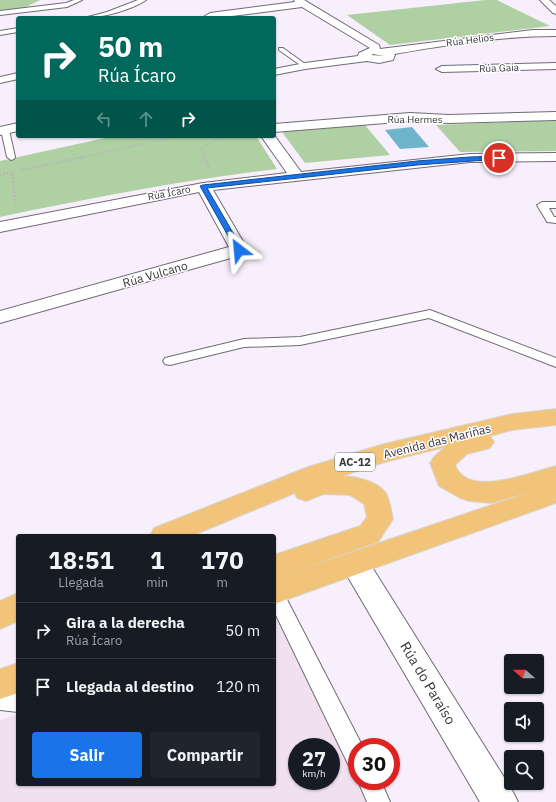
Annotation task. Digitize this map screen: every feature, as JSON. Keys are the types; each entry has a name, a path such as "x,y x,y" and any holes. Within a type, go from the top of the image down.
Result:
{"highway":[{"name":"Avenida das Mariñas","path":"170,533 317,474 384,453 512,422 556,417"},
{"path":"556,420 516,433 460,447 442,463 448,479 469,491 492,493 556,475"},
{"path":"170,533 246,514 322,484 355,486 375,498 380,519 369,534 276,567"},
{"path":"276,590 556,493"},
{"path":"0,616 16,607"},
{"path":"0,684 16,679"}],"street":[{"path":"210,16 300,2 375,47 376,54"},
{"path":"549,2 556,11"},
{"path":"532,33 542,42"},
{"name":"Rúa Helios","path":"276,72 429,45 532,33 556,33"},
{"name":"Rúa Gaia","path":"442,69 556,66"},
{"path":"0,80 16,76"},
{"name":"Rúa Hermes","path":"276,128 410,118 449,119 556,116"},
{"path":"269,138 296,176"},
{"name":"Rúa Ícaro","path":"0,227 207,180 296,176 470,158 556,157"},
{"name":"Rúa Vulcano","path":"0,317 239,250 207,180"},
{"name":"Rúa do Paraíso","path":"355,564 500,802"}],"lane":[{"path":"14,12 54,0"},
{"path":"0,14 67,4 79,0"},
{"path":"96,16 109,13 143,0"},
{"path":"0,33 16,30"},
{"path":"281,49 305,66"},
{"path":"6,127 11,157"},
{"path":"554,223 542,205 556,205"},
{"path":"170,361 244,343 300,341 430,314 556,363"},
{"path":"276,595 348,740"},
{"path":"0,700 16,702"},
{"path":"373,790 379,802"}],"path":[{"path":"20,171 169,138"},
{"path":"207,180 201,148 220,138"},
{"path":"0,175 12,172 16,208"}],"shaded area":[{"path":"290,616 348,739 348,790 372,790 378,802 0,802 0,720 16,715 16,786 276,786 276,620"}],"green space":[{"path":"0,0 40,0 20,10 0,12"},
{"path":"497,0 550,26 390,45 347,15"},
{"path":"556,120 556,151 460,152 436,125"},
{"path":"365,125 390,155 305,163 282,132"},
{"path":"105,138 257,138 277,169 207,178 0,217 0,161"}],"water":[{"path":"412,127 429,147 400,149 385,130"}],"route":[{"path":"239,250 203,186 417,163 470,158 499,158"}]}
